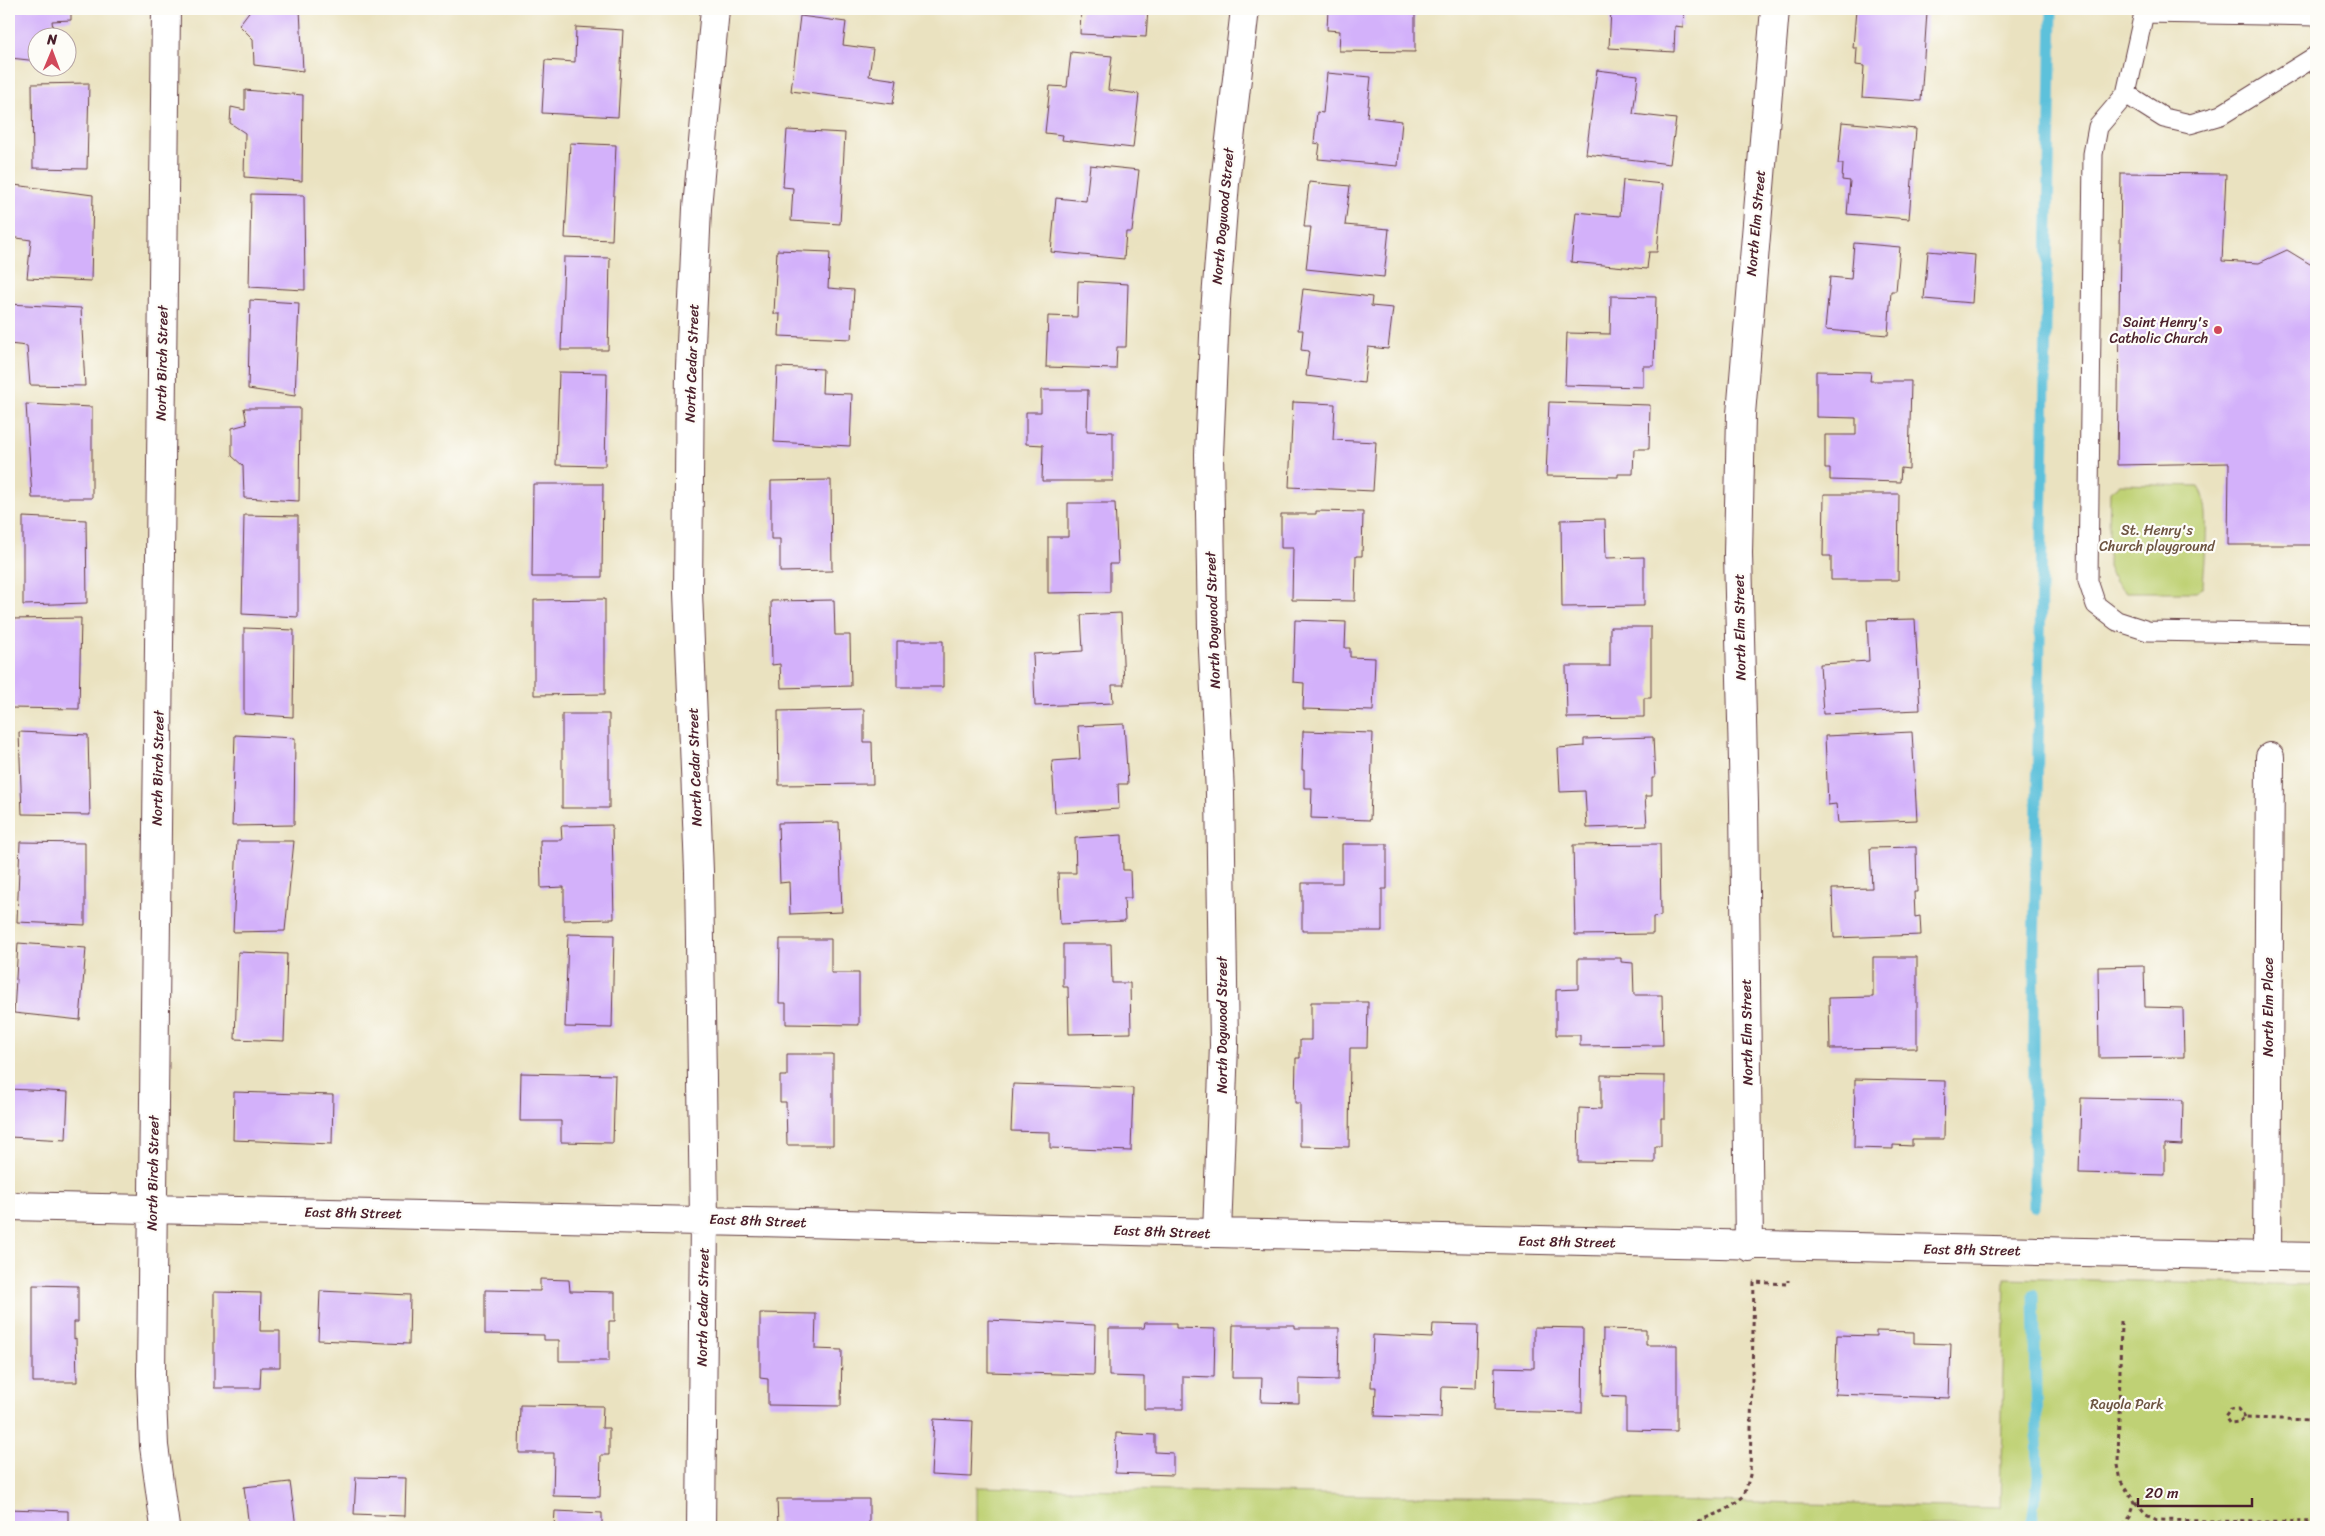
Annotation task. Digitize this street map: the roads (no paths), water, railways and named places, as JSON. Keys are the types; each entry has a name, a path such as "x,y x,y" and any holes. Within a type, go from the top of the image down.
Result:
{"street":[{"name":"North Birch Street","path":"165,1527 154,1446 150,1375 166,9"},
{"name":"North Cedar Street","path":"701,1527 704,1219 699,872 688,592 690,377 697,208 716,9"},
{"name":"North Dogwood Street","path":"1217,1233 1224,1044 1220,802 1212,630 1209,454 1216,302 1225,183 1244,9"},
{"name":"North Elm Street","path":"1749,1246 1744,803 1738,553 1740,434 1775,9"},
{"name":"North Elm Place","path":"2267,1256 2270,757"},
{"name":"East 8th Street","path":"9,1206 704,1219 1788,1247 2046,1250 2316,1257"}],"lane":[{"path":"2316,16 2242,12 2142,11 2126,94 2098,127 2093,154 2088,581 2096,605 2116,621 2148,631 2316,634"},
{"path":"2126,94 2164,118 2190,124 2221,115 2316,56"}],"waterway":[{"path":"2034,1207 2034,956 2052,9"},
{"path":"2028,1527 2032,1522 2038,1479 2034,1294"}],"place":[{"name":"Saint Henry's Catholic Church","path":"2218,330"}],"park label":[{"name":"St. Henry's Church playground","path":"2157,538"},
{"name":"Rayola Park","path":"2127,1404"}]}
